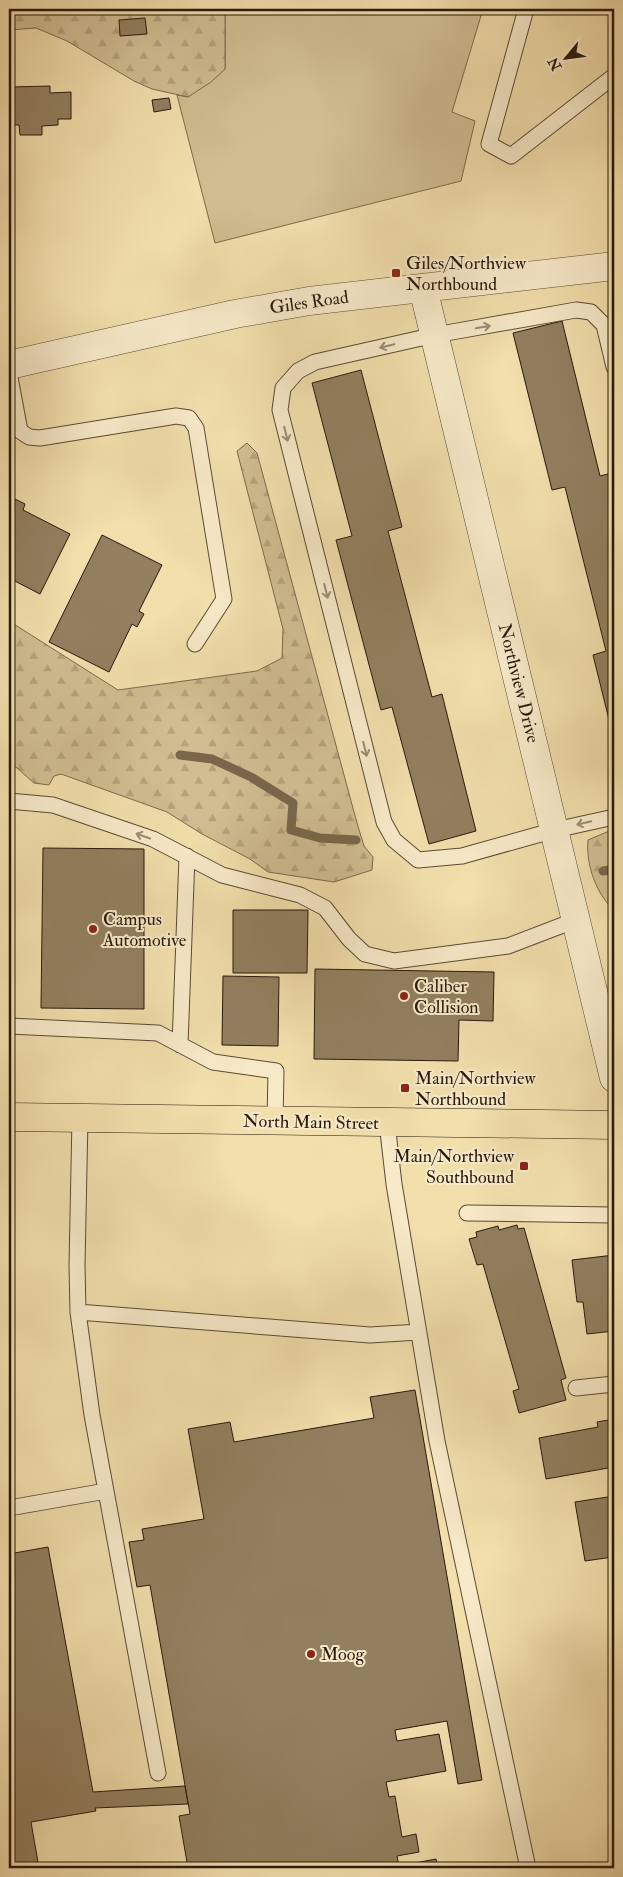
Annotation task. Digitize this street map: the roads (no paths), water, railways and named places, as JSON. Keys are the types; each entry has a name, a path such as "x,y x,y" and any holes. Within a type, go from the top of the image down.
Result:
{"main road":[{"name":"North Main Street","path":"9,1117 614,1125"}],"street":[{"name":"Giles Road","path":"9,365 235,314 309,301 614,266"},
{"name":"Northview Drive","path":"423,288 576,920 610,1040 614,1078"}],"lane":[{"path":"526,9 489,144 511,156 614,76"},
{"path":"614,367 604,325 591,312 576,310 434,335 315,362 298,371 282,388 280,410 384,822 394,840 418,860 462,856 555,830 614,817"},
{"path":"9,372 20,431 29,437 40,438 176,416 189,418 196,428 224,599 195,644"},
{"path":"9,801 53,805 153,839 222,875 300,894 325,908 365,954 394,961 508,946 576,920"},
{"path":"180,1045 187,856"},
{"path":"9,1026 158,1033 213,1062 276,1071 275,1122"},
{"path":"80,1118 78,1312 92,1415 158,1773"},
{"path":"387,1123 394,1184 438,1441 528,1868"},
{"path":"467,1213 614,1215"},
{"path":"78,1312 370,1335 419,1332"},
{"path":"576,1388 614,1384"},
{"path":"9,1508 106,1491"}],"waterway":[{"path":"180,755 212,759 251,777 293,803 291,830 320,838 356,840"},
{"path":"603,871 614,869"}],"place":[{"name":"Giles/Northview Northbound","path":"396,273"},
{"name":"Campus Automotive","path":"93,929"},
{"name":"Caliber Collision","path":"404,996"},
{"name":"Main/Northview Northbound","path":"405,1088"},
{"name":"Main/Northview Southbound","path":"524,1166"},
{"name":"Moog","path":"311,1654"}]}
